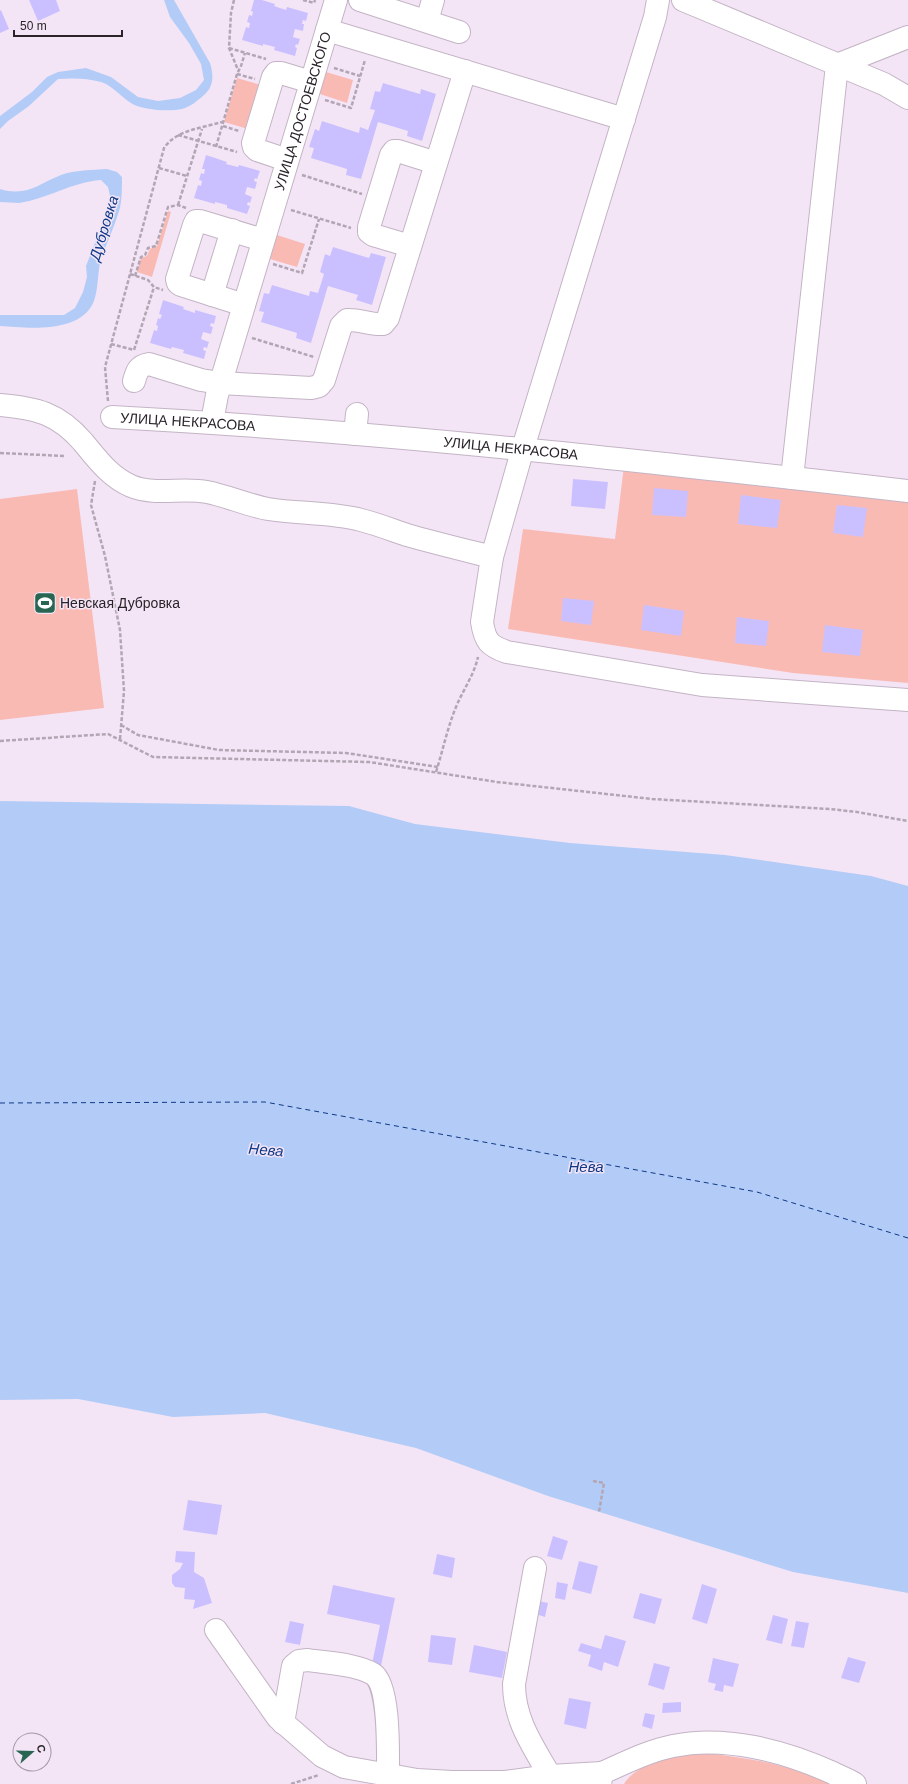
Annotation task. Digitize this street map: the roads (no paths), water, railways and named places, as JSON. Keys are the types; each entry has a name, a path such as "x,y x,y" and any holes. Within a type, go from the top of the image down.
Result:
{"street":[{"path":"327,30 330,0"},
{"path":"360,0 459,32"},
{"path":"427,21 433,0"},
{"path":"658,0 655,17 523,448 492,557 482,622 483,632 494,648 507,652 702,686 908,700"},
{"path":"683,0 884,84 908,98"},
{"name":"УЛИЦА ДОСТОЕВСКОГО","path":"212,422 214,406 220,383 327,30 465,71 539,84 624,119"},
{"path":"837,65 908,37"},
{"path":"792,478 837,65"},
{"path":"134,381 137,370 142,365 149,364 201,380 220,383 312,388 319,386 324,380 341,326 346,320 355,319 374,325 383,324 388,318 465,71"},
{"path":"286,165 254,148 253,143 273,77 276,73 281,73 312,80"},
{"path":"410,246 372,235 369,232 377,199 391,155 394,151 436,163"},
{"path":"244,305 181,286 178,283 177,278 196,221 232,230 260,250"},
{"path":"212,295 232,230"},
{"path":"0,405 32,408 43,412 65,425 116,478 132,487 147,490 205,492 267,508 360,520 492,557"},
{"name":"УЛИЦА НЕКРАСОВА","path":"110,412 212,422 356,424 523,448 908,491"},
{"path":"536,1568 514,1684 514,1700 522,1725 550,1776"},
{"path":"216,1630 256,1688 283,1722 322,1756 344,1767 417,1780 452,1782 505,1782 550,1776 601,1778 636,1758 672,1746 703,1742 734,1744 774,1752 818,1766 855,1784"},
{"path":"283,1722 293,1666 299,1661 308,1660 360,1669 374,1675 385,1698 388,1775"}],"water":[{"path":"164,0 174,0 210,63 212,81 207,93 191,105 182,109 148,109 131,103 109,86 101,82 69,78 58,79 29,106 8,121 0,129 0,116 32,92 47,77 58,72 86,68 111,77 138,97 158,101 180,98 196,90 204,80 201,64 189,43 170,17"},
{"name":"Дубровка","path":"107,169 117,172 122,177 121,204 100,261 97,290 94,301 87,312 78,319 53,327 25,328 0,326 0,315 64,315 75,308 83,292 87,277 86,266 108,209 110,196 108,187 101,180 90,181 40,198 19,203 0,202 0,189 9,191 25,190 66,173 84,170"},
{"name":"Нева","path":"0,801 349,806 415,824 570,843 725,855 871,876 908,886 908,1593 793,1572 548,1496 416,1448 265,1413 173,1417 78,1399 0,1400"}],"place":[{"name":"Невская Дубровка","path":"45,603"}]}
